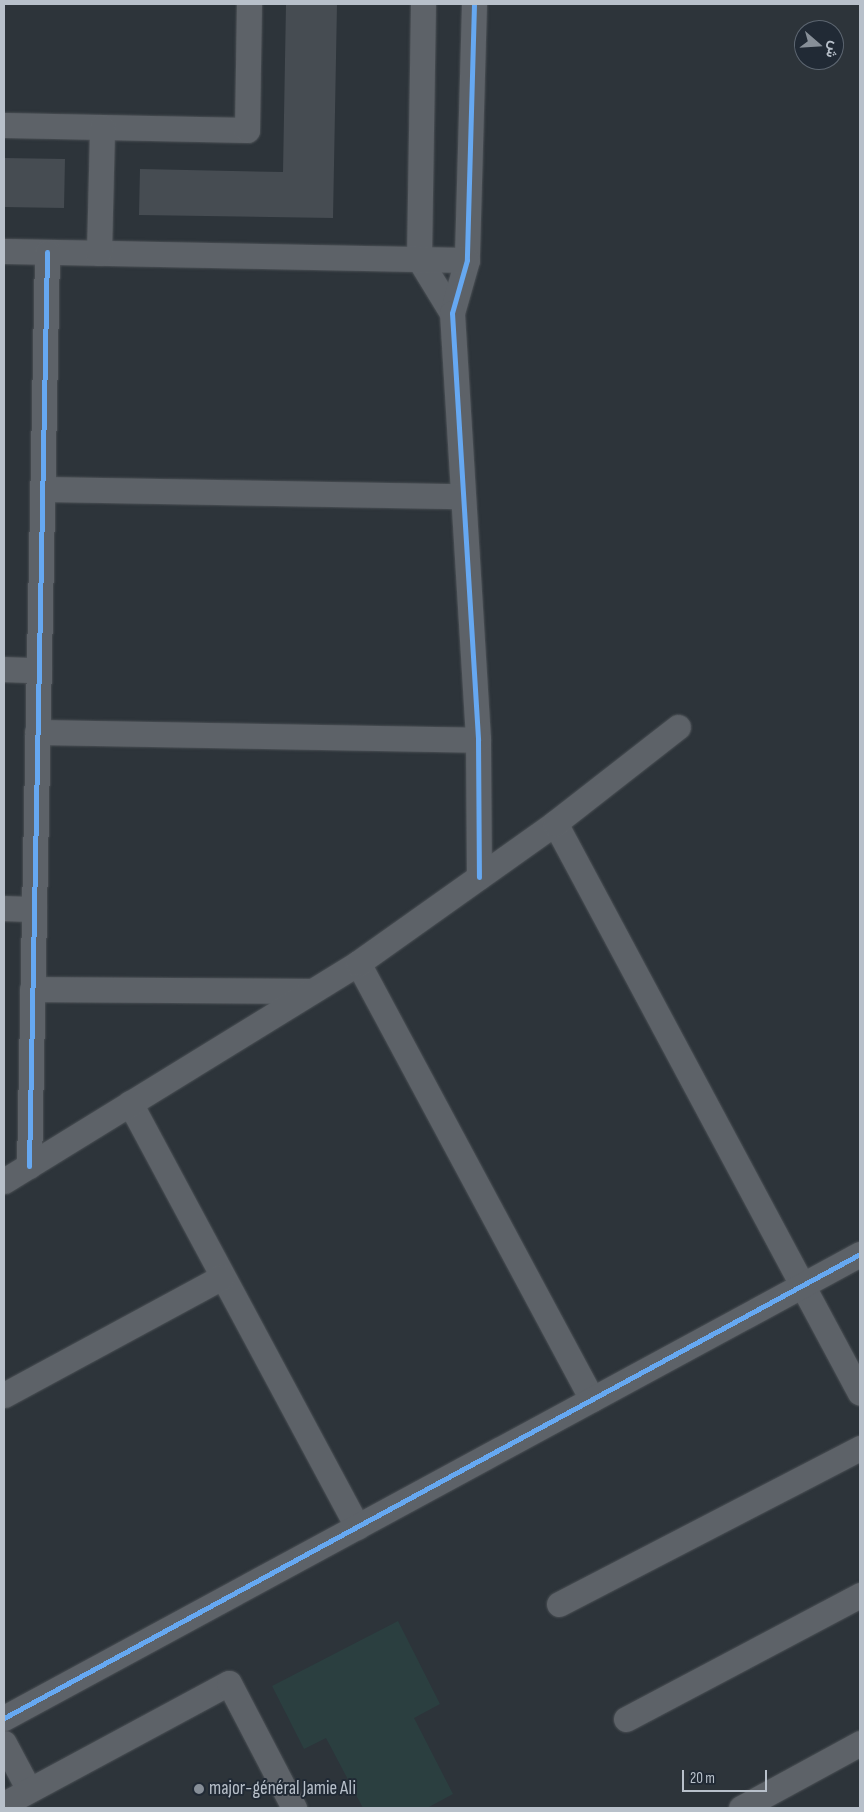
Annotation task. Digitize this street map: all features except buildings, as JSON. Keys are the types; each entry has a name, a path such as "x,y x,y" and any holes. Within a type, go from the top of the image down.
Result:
{"street":[{"path":"4,125 247,130 249,4"},
{"path":"422,4 419,259 452,313"},
{"path":"474,4 468,260 452,313 478,740 479,877"},
{"path":"99,253 102,127"},
{"path":"4,252 468,260"},
{"path":"29,1166 47,252"},
{"path":"43,489 462,496"},
{"path":"4,669 39,670"},
{"path":"4,1181 358,963 555,823 678,727"},
{"path":"37,732 478,740"},
{"path":"555,823 860,1393"},
{"path":"4,908 34,909"},
{"path":"358,963 592,1399"},
{"path":"32,989 312,991"},
{"path":"130,1103 356,1527"},
{"path":"4,1718 860,1254"},
{"path":"4,1395 222,1277"},
{"path":"558,1604 860,1448"},
{"path":"626,1719 860,1595"},
{"path":"4,1804 229,1683 294,1808"},
{"path":"4,1743 29,1790"},
{"path":"741,1808 860,1744"}],"green space":[{"path":"398,1621 440,1704 414,1718 453,1794 427,1808 363,1808 326,1738 304,1749 272,1686"}],"cycle path":[{"path":"474,4 467,260 452,313 478,740 479,877"},
{"path":"29,1166 47,252"},
{"path":"4,1718 860,1254"}],"place":[{"name":"major-général Jamie Ali","path":"199,1789"}]}
